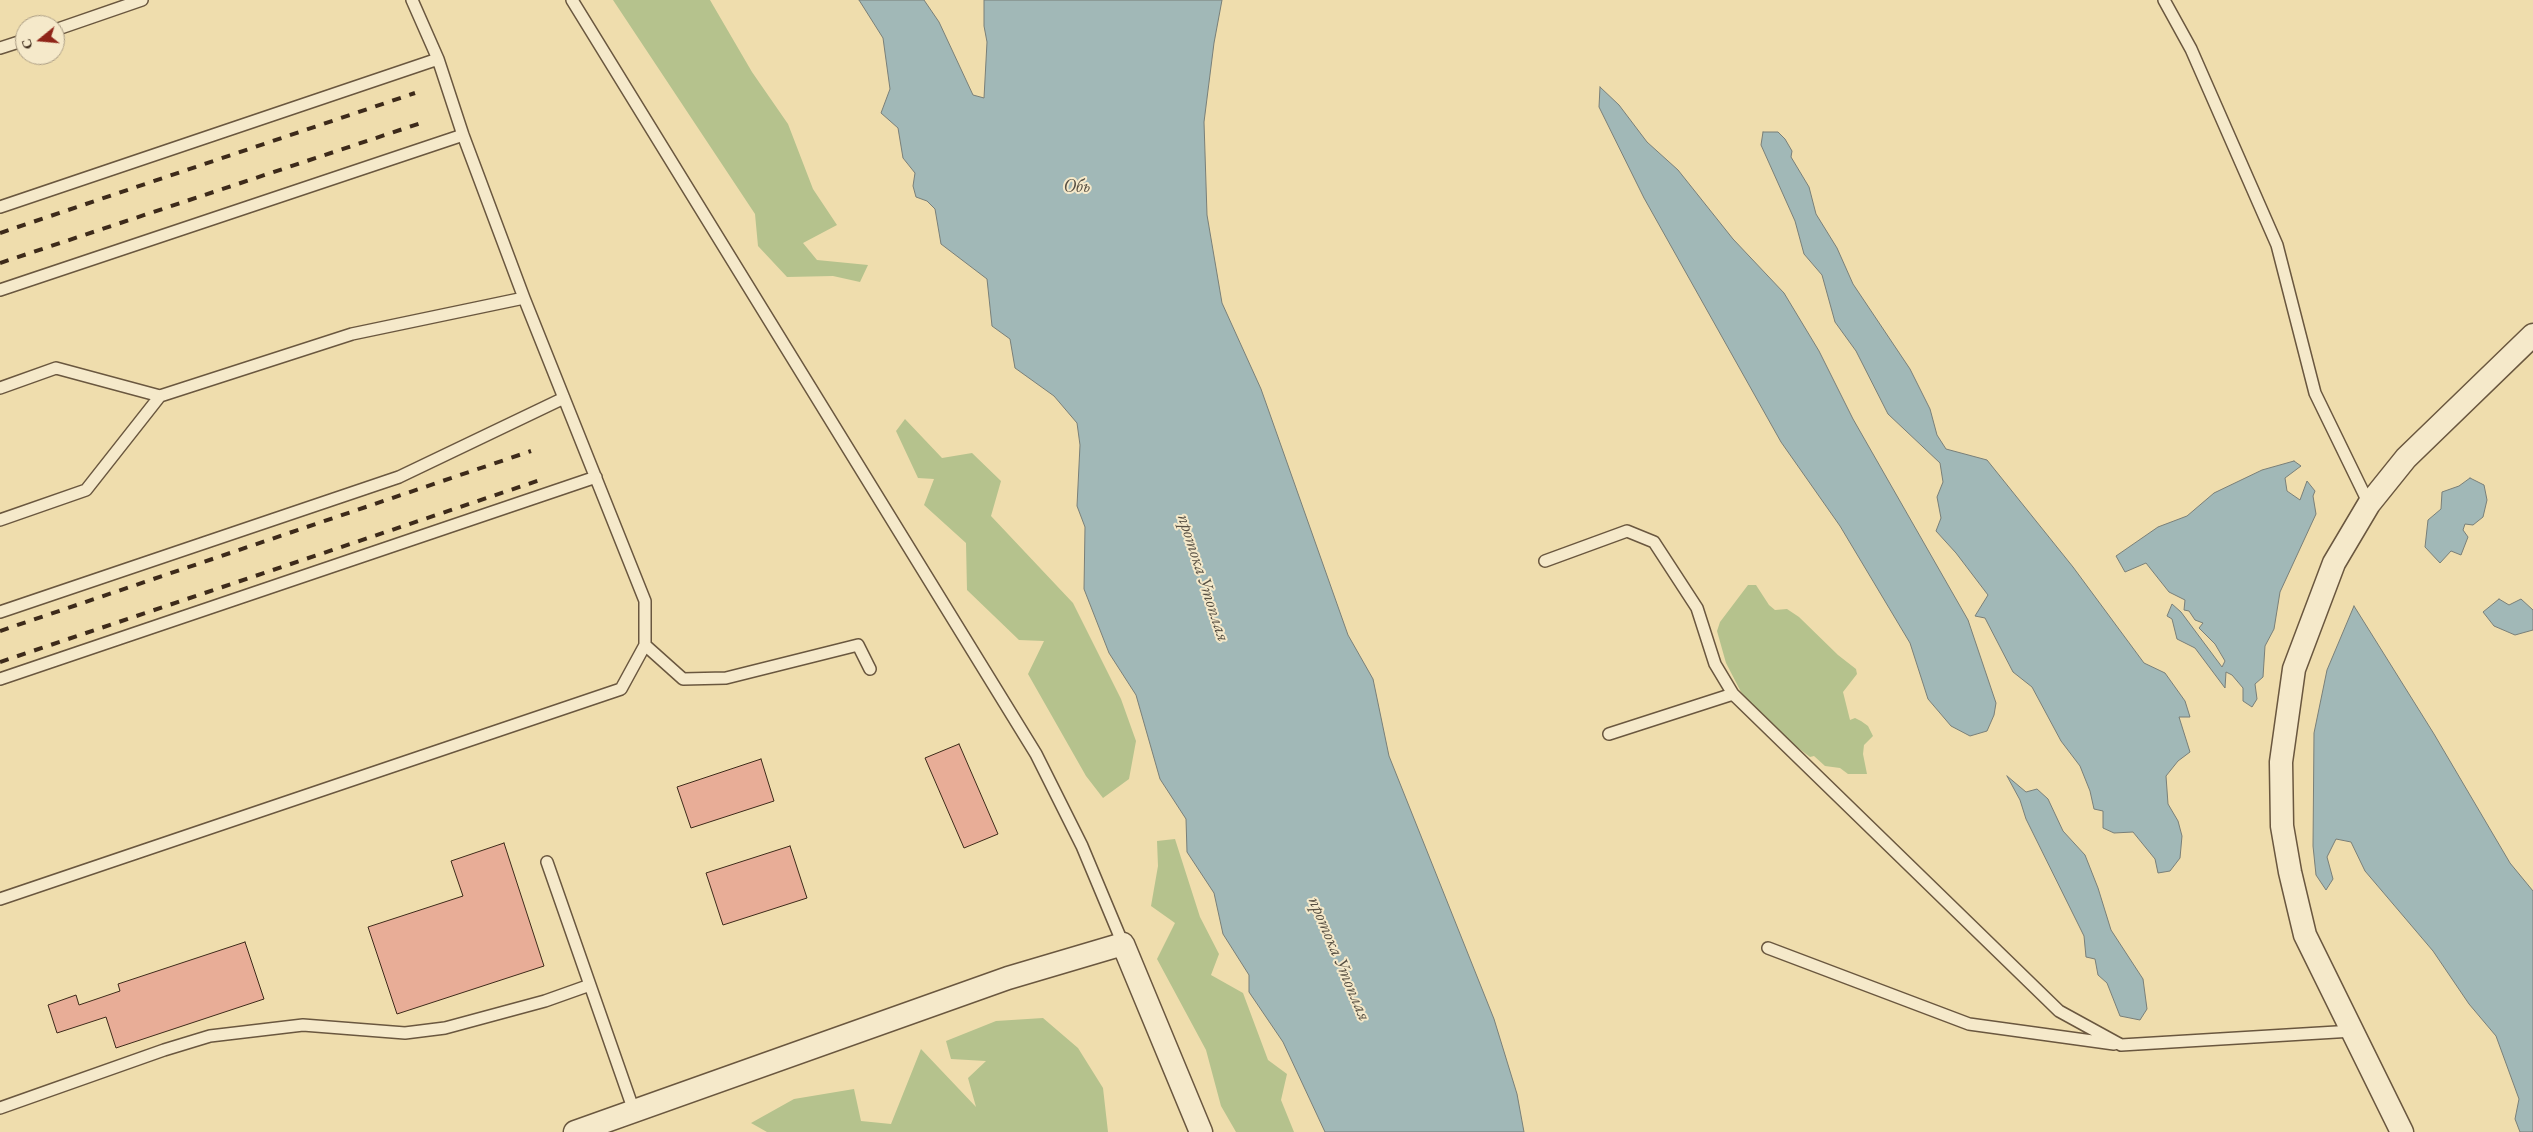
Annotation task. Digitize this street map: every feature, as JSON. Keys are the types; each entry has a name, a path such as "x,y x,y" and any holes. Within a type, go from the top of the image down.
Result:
{"street":[{"path":"2402,1132 2305,935 2290,872 2282,826 2281,762 2294,669 2334,563 2369,504 2406,458 2533,335"},
{"path":"575,1132 1008,978 1123,944 1201,1132"}],"lane":[{"path":"65,27 142,0"},
{"path":"0,899 621,689 645,645 645,601 524,298 463,135 438,59 412,0"},
{"path":"572,0 1036,754 1082,846 1123,944"},
{"path":"2164,0 2191,50 2277,245 2315,394 2369,504"},
{"path":"0,48 15,43"},
{"path":"0,207 438,59"},
{"path":"0,290 463,135"},
{"path":"0,388 56,368 160,396 352,334 524,298"},
{"path":"0,520 86,490 160,396"},
{"path":"0,612 399,477 564,398"},
{"path":"0,679 596,477"},
{"path":"1545,561 1627,531 1654,542 1697,608 1715,664 1732,694 2059,1011 2121,1044"},
{"path":"645,645 683,678 726,678 858,645 870,669"},
{"path":"1609,734 1732,694"},
{"path":"547,862 634,1111"},
{"path":"1768,948 1969,1024 2121,1044 2352,1031"},
{"path":"0,1108 210,1036 303,1026 406,1033 445,1028 545,1001 590,985"}],"green space":[{"path":"613,0 710,0 752,72 788,124 813,189 837,225 803,243 817,260 868,265 860,282 833,276 787,277 758,246 755,214"},
{"path":"905,419 942,458 972,453 1001,481 991,516 1073,603 1121,699 1136,741 1129,779 1103,798 1086,776 1028,674 1044,641 1019,640 967,590 966,543 924,505 934,479 918,478 896,431"},
{"path":"1748,585 1756,585 1769,605 1775,610 1787,609 1799,617 1838,655 1856,669 1857,674 1843,692 1850,720 1855,718 1861,721 1868,726 1873,736 1864,745 1863,754 1867,774 1848,774 1840,768 1825,766 1814,756 1810,757 1797,747 1790,745 1776,733 1741,692 1726,663 1717,631 1720,622"},
{"path":"1175,839 1200,917 1219,954 1211,975 1243,993 1268,1060 1287,1074 1281,1100 1294,1132 1236,1132 1221,1106 1206,1050 1157,959 1175,923 1151,906 1158,866 1157,841"},
{"path":"1043,1018 1078,1048 1103,1088 1108,1132 767,1132 751,1123 794,1099 854,1089 861,1121 891,1124 921,1049 976,1107 968,1078 986,1061 951,1059 946,1041 996,1021"}],"water":[{"name":"Обь","path":"859,0 924,0 939,22 973,95 984,98 987,42 984,26 984,0 1222,0 1214,43 1204,122 1207,215 1222,303 1261,389 1348,635 1373,679 1389,756 1494,1019 1517,1094 1524,1132 1325,1132 1283,1042 1249,992 1249,975 1223,934 1214,893 1187,852 1186,819 1160,779 1136,695 1109,653 1084,589 1085,527 1077,506 1080,445 1077,423 1054,396 1015,368 1010,339 992,326 987,279 941,244 935,209 927,201 916,197 913,186 915,173 903,158 898,128 881,113 890,89 883,38"},
{"path":"1600,87 1619,105 1647,142 1678,170 1733,239 1784,293 1819,351 1853,419 1968,620 1996,703 1994,715 1987,731 1970,736 1951,726 1928,699 1910,643 1840,526 1781,442 1644,198 1599,107"},
{"path":"1763,132 1778,132 1792,151 1791,157 1809,187 1816,214 1837,248 1853,284 1910,369 1930,409 1937,435 1946,449 1987,460 2073,567 2144,663 2165,673 2185,701 2190,717 2179,717 2190,752 2178,761 2166,776 2168,804 2178,821 2182,836 2180,858 2170,871 2158,873 2155,859 2133,832 2114,833 2103,828 2103,811 2094,809 2090,791 2080,766 2061,741 2032,687 2013,672 1985,618 1975,616 1988,595 1956,553 1936,531 1941,518 1937,497 1943,482 1940,463 1888,414 1856,351 1835,322 1822,275 1804,254 1795,221 1761,145"},
{"path":"2294,461 2301,466 2285,478 2287,491 2300,500 2307,481 2315,491 2313,496 2316,514 2280,592 2274,629 2265,646 2263,677 2255,684 2257,699 2252,707 2243,701 2243,688 2232,675 2226,672 2225,688 2195,648 2177,639 2172,619 2167,616 2172,604 2181,612 2222,667 2225,661 2215,644 2199,628 2203,623 2195,620 2189,611 2184,610 2185,600 2169,592 2146,563 2125,572 2116,556 2158,527 2187,516 2214,493 2262,470"},
{"path":"2470,478 2484,485 2487,500 2483,517 2473,525 2465,524 2463,530 2468,537 2461,555 2451,551 2440,563 2425,547 2428,520 2441,509 2442,492 2459,486"},
{"path":"2499,599 2509,605 2521,599 2533,610 2533,630 2515,635 2494,626 2483,612"},
{"path":"2354,606 2434,734 2510,863 2533,891 2533,1132 2520,1132 2515,1119 2519,1099 2496,1036 2469,1004 2433,951 2365,871 2351,842 2336,839 2327,857 2333,879 2326,890 2316,875 2313,846 2314,733 2327,670"},
{"path":"2007,776 2026,792 2037,789 2048,799 2063,831 2085,855 2111,930 2143,979 2147,1009 2140,1020 2120,1016 2107,983 2098,975 2095,959 2086,957 2084,936 2026,819 2020,800"}],"building":[{"path":"959,744 998,834 964,848 925,758"},
{"path":"761,759 774,801 691,828 677,787"},
{"path":"504,843 544,966 397,1014 368,927 463,896 451,861"},
{"path":"790,846 807,898 723,925 706,873"},
{"path":"245,942 264,999 116,1048 106,1017 57,1033 48,1005 76,995 79,1005 120,991 118,984"}],"railway":[{"path":"0,233 415,93"},
{"path":"0,263 424,122"},
{"path":"0,631 531,451"},
{"path":"0,662 540,480"}],"water label":[{"name":"протока Утоплая","path":"1203,578"},
{"name":"протока Утоплая","path":"1339,959"}]}
